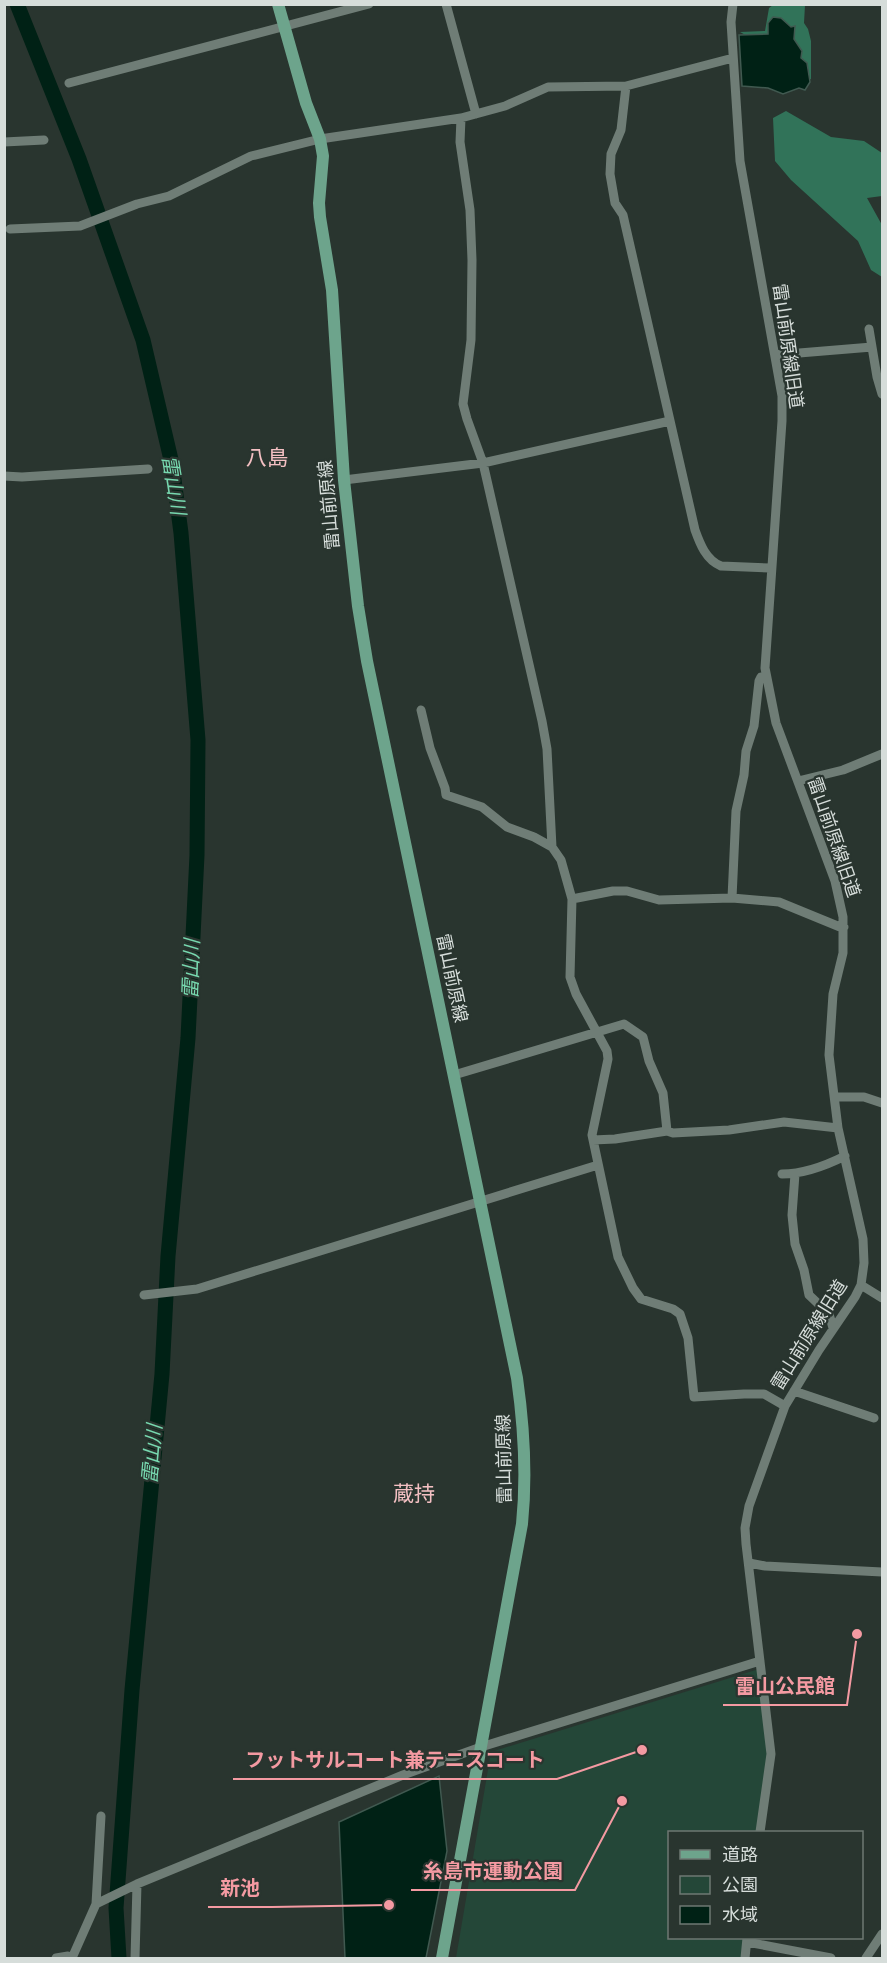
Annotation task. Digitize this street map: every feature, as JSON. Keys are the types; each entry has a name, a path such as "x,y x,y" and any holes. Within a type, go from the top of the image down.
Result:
{"main road":[{"name":"雷山前原線","path":"278,4 306,104 320,139 323,156 320,217 332,290 344,480 357,606 517,1378 525,1443 522,1524 442,1959"}],"street":[{"path":"69,82 369,4"},
{"path":"446,4 476,114"},
{"name":"雷山前原線旧道","path":"733,4 733,58 740,161 782,396 764,656 766,677 776,723 835,881 843,927 843,953 833,994 829,1055 838,1128 862,1239 864,1263 861,1285 785,1406 748,1506 745,1528 771,1754 760,1831"},
{"path":"9,229 80,226 137,204 169,196 251,156 320,139 461,118 505,106 548,87 626,86 733,58"},
{"path":"626,86 621,130 611,154 610,174 615,203 623,216 695,530 704,550 714,563 721,566 770,568"},
{"path":"461,118 460,142 470,210 472,260 471,340 464,404 466,419 483,464 542,721 547,749 552,847"},
{"path":"4,142 44,140"},
{"path":"870,329 877,377 882,394"},
{"path":"775,355 872,347"},
{"path":"344,480 483,464 670,421"},
{"path":"4,476 22,477 148,469"},
{"path":"732,898 736,811 744,775 746,751 754,726 759,681 766,677"},
{"path":"422,710 430,748 446,795 482,807 507,828 534,837 552,847 561,860 572,899 570,977 576,994 607,1051 608,1059 592,1135 618,1257 633,1288 641,1299 673,1309 680,1314 688,1338 694,1397 764,1395 785,1406"},
{"path":"798,781 835,772 882,754"},
{"path":"572,899 613,891 627,891 659,900 732,898 779,902 843,927"},
{"path":"454,1075 624,1024 643,1037 649,1061 663,1093 667,1131"},
{"path":"835,1097 864,1097 882,1103"},
{"path":"593,1140 667,1131 673,1133 729,1130 784,1122 838,1128"},
{"path":"782,1174 795,1174 826,1166 845,1156"},
{"path":"144,1295 185,1291 598,1165"},
{"path":"795,1174 792,1215 795,1244 809,1295 829,1314 833,1328"},
{"path":"861,1285 882,1298"},
{"path":"794,1391 874,1418"},
{"path":"749,1563 765,1566 882,1572"},
{"path":"99,1903 403,1774 481,1747 760,1661"},
{"path":"56,1959 68,1956 72,1958 99,1903 101,1816"},
{"path":"135,1886 135,1959"},
{"path":"866,1959 882,1934"},
{"path":"745,1959 747,1940 831,1959"}],"green space":[{"path":"773,5 805,5 804,23 811,41 811,79 807,80 800,55 771,36 749,37 740,32 765,31 769,8"},
{"path":"786,111 831,137 864,141 882,153 882,196 867,198 882,225 882,277 871,270 858,241 791,180 775,161 773,118"},
{"path":"759,1669 769,1754 757,1831 668,1831 668,1939 745,1939 743,1958 456,1958 491,1752"}],"water":[{"path":"773,17 781,18 791,27 795,26 794,39 802,51 801,58 807,63 810,82 805,90 799,88 783,94 768,88 742,86 739,35 768,34 768,23"},
{"path":"439,1776 447,1851 426,1958 345,1958 339,1822"}],"waterway":[{"name":"雷山川","path":"17,4 79,159 143,340 172,464 181,533 198,740 197,855 188,1038 168,1256 162,1374 132,1690 116,1908 119,1958"}],"place":[{"name":"雷山公民館","path":"857,1634"},
{"name":"フットサルコート兼テニスコート","path":"642,1750"},
{"name":"糸島市運動公園","path":"622,1801"},
{"name":"新池","path":"389,1905"}],"district":[{"name":"八島","path":"267,458"},
{"name":"蔵持","path":"414,1494"}]}
